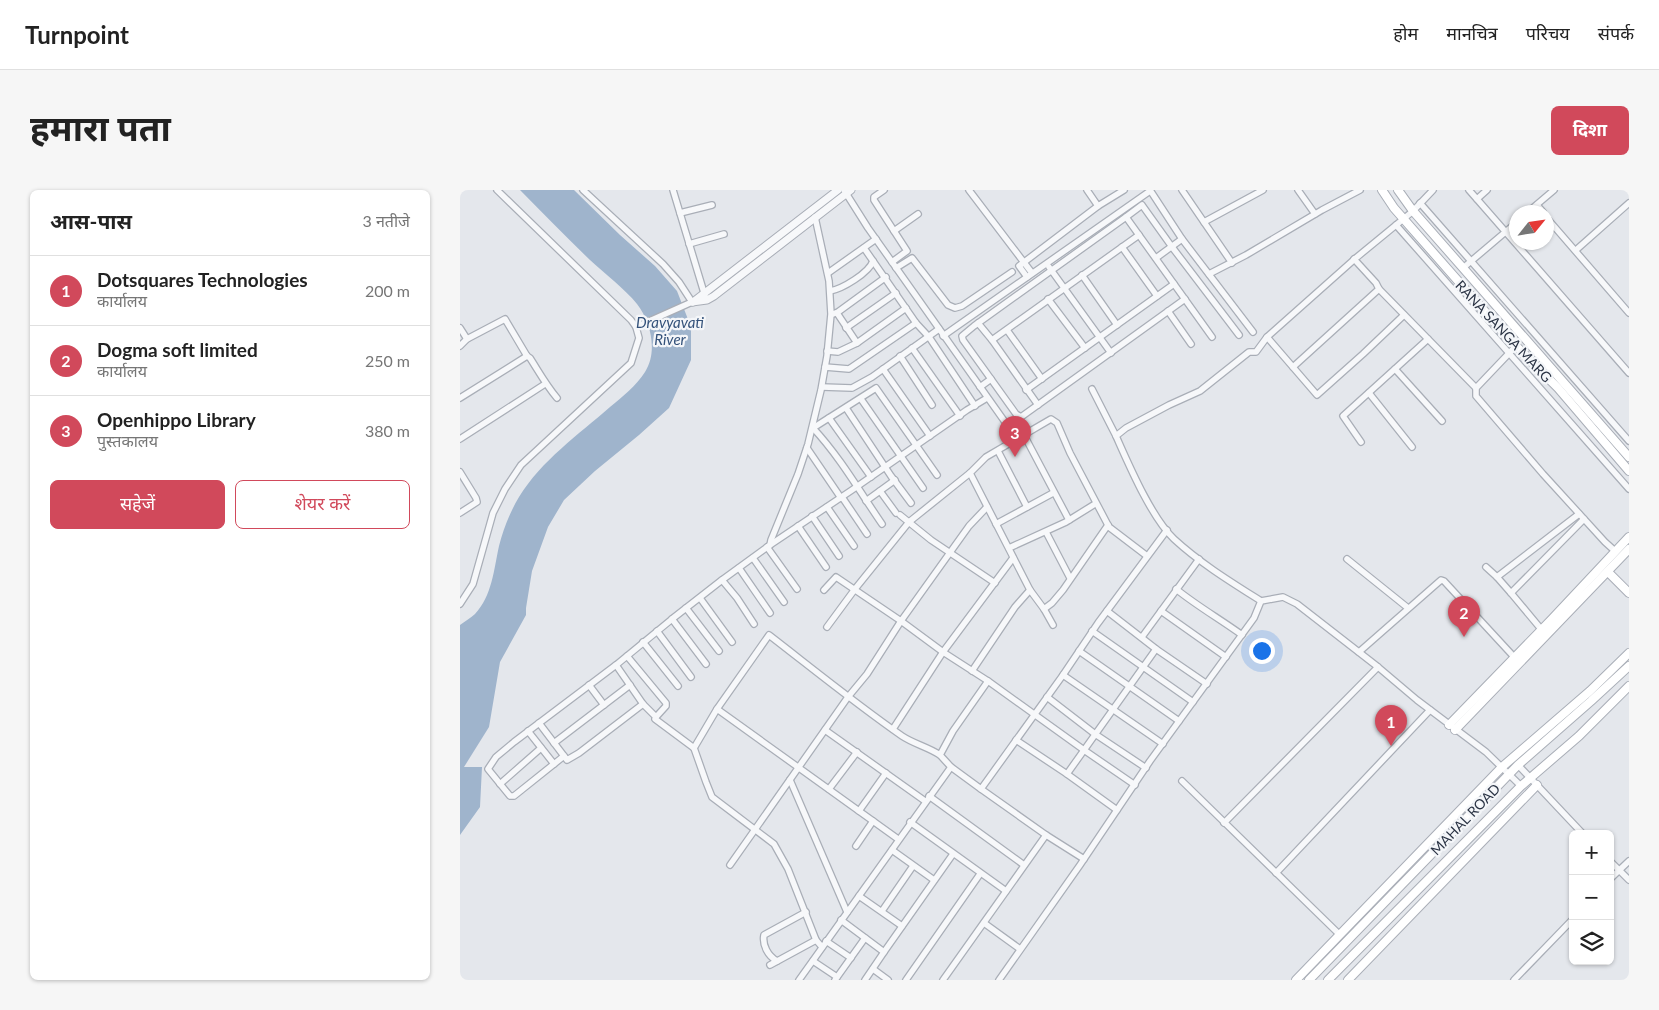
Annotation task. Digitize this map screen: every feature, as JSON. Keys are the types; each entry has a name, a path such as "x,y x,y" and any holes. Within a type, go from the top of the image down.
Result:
{"main road":[{"name":"RANA SANGA MARG","path":"1382,190 1403,218 1459,282 1516,346 1558,388 1629,471"},
{"name":"RANA SANGA MARG","path":"1398,190 1413,211 1629,456"},
{"path":"1452,727 1541,629 1629,537"},
{"path":"1452,727 1629,549"},
{"path":"1608,572 1629,593"},
{"path":"1296,980 1502,768 1628,655"},
{"name":"MAHAL ROAD","path":"1309,980 1518,765 1629,666"},
{"name":"MAHAL ROAD","path":"1328,980 1521,786 1579,736 1629,686"},
{"path":"1348,980 1537,785"}],"street":[{"path":"460,604 473,584 493,513 505,489 521,466 631,363 639,338 636,327 497,190"},
{"path":"583,190 663,264 679,282 692,302"},
{"path":"673,190 707,300"},
{"path":"692,302 838,190"},
{"path":"884,190 874,197 874,200 907,251 948,305 955,308 962,306 1012,272"},
{"path":"969,190 1024,262 1030,275"},
{"path":"1086,190 1098,206"},
{"path":"1024,262 1098,206 1124,190"},
{"path":"943,336 1150,190 1182,239 1253,332"},
{"path":"1182,190 1232,263"},
{"path":"1204,222 1264,190"},
{"path":"1298,190 1315,214"},
{"path":"1209,274 1232,263 1360,190"},
{"path":"1116,436 1126,428 1200,391 1249,352 1256,352 1267,337 1354,259 1413,211 1433,190"},
{"path":"1469,190 1629,373"},
{"path":"1477,199 1487,190"},
{"path":"1537,205 1554,190"},
{"path":"636,327 692,302 707,300 743,274 847,191 876,239 1017,439"},
{"path":"1420,203 1629,441"},
{"path":"1576,250 1629,203"},
{"path":"680,213 712,205"},
{"path":"1185,299 1021,417 1016,414 962,336 1142,205 1239,335"},
{"path":"894,231 918,214"},
{"path":"769,546 798,474 813,428 834,313 828,273 815,217"},
{"path":"1126,217 1212,337"},
{"path":"1396,224 1413,246 1629,489"},
{"path":"1554,226 1629,313"},
{"path":"1463,268 1509,229"},
{"path":"689,244 724,234"},
{"path":"992,340 1139,235"},
{"path":"828,273 876,239"},
{"path":"1156,258 1182,239"},
{"path":"1122,247 1157,296"},
{"path":"864,248 886,277 916,323 929,337 974,406"},
{"path":"892,262 907,251"},
{"path":"896,268 912,258"},
{"path":"1354,259 1376,283 1379,289 1476,388"},
{"path":"830,291 838,290 844,286 871,267 873,261"},
{"path":"1046,263 1111,352"},
{"path":"1082,275 1117,325"},
{"path":"834,313 886,277"},
{"path":"1026,390 1174,284"},
{"path":"1293,367 1379,289"},
{"path":"846,328 896,293"},
{"path":"1048,299 1085,348"},
{"path":"828,351 838,352 846,350 906,308"},
{"path":"1168,311 1192,344"},
{"path":"834,313 857,343"},
{"path":"1267,337 1317,395 1364,354 1404,315"},
{"path":"460,346 467,339 505,319 527,356 557,398"},
{"path":"825,367 849,369 916,323"},
{"path":"978,323 1038,406"},
{"path":"460,328 467,339"},
{"path":"822,386 852,388 883,369 939,329"},
{"path":"1007,330 1042,379"},
{"path":"1361,442 1343,416 1428,339"},
{"path":"1516,346 1476,388 1476,396 1579,514 1615,552"},
{"path":"912,348 960,416"},
{"path":"460,398 527,356"},
{"path":"900,356 932,405"},
{"path":"883,369 930,436"},
{"path":"1395,369 1442,421"},
{"path":"980,388 991,379"},
{"path":"460,438 546,384"},
{"path":"813,428 876,388 937,475"},
{"path":"1092,389 1149,502 1173,538 1213,570 1261,601 1283,597 1297,604 1486,752 1521,786"},
{"path":"1369,393 1412,447"},
{"path":"564,756 514,796 510,796 488,769 496,757 538,723 616,665 672,618 722,580 812,516 987,398"},
{"path":"860,399 923,488"},
{"path":"846,408 911,503"},
{"path":"830,418 871,477"},
{"path":"827,626 854,589 909,522 970,473 986,457 1051,419 1057,423 1108,525 1147,556"},
{"path":"813,428 827,444 882,524"},
{"path":"1024,435 1053,493 1069,520"},
{"path":"807,448 867,534"},
{"path":"998,450 1027,508"},
{"path":"460,472 477,502 460,513"},
{"path":"970,473 1030,590 1053,625"},
{"path":"866,501 895,480"},
{"path":"880,491 898,514 931,540 995,583"},
{"path":"996,524 1053,493"},
{"path":"1009,548 1046,532 1096,504"},
{"path":"827,507 854,546"},
{"path":"730,865 848,697 867,674 901,621 969,526 987,507"},
{"path":"1497,577 1579,514"},
{"path":"812,516 839,556"},
{"path":"1511,593 1584,519"},
{"path":"1044,609 1052,603 1108,525"},
{"path":"798,526 826,567"},
{"path":"981,789 1048,697 1092,631 1167,530"},
{"path":"1046,532 1070,578"},
{"path":"769,546 797,589"},
{"path":"753,558 784,602"},
{"path":"892,729 943,652 1013,558"},
{"path":"1347,558 1408,608"},
{"path":"1142,637 1199,559"},
{"path":"1486,567 1497,577 1541,629"},
{"path":"739,568 770,613"},
{"path":"824,590 836,577 988,681 1134,785"},
{"path":"722,580 737,598 754,624"},
{"path":"1359,652 1441,580 1444,580 1515,658"},
{"path":"1176,589 1191,602 1242,635"},
{"path":"972,671 1015,608 1030,590"},
{"path":"700,598 732,642"},
{"path":"999,980 1134,785 1254,618 1261,601"},
{"path":"686,608 719,651"},
{"path":"1107,611 1156,649 1207,684"},
{"path":"1161,611 1226,657"},
{"path":"672,618 706,664"},
{"path":"657,631 691,677"},
{"path":"1092,631 1193,702"},
{"path":"694,748 717,709 769,635 892,729 916,744 940,755 951,767 981,789 1046,835 1084,859"},
{"path":"643,642 678,686"},
{"path":"1067,774 1156,649"},
{"path":"1079,650 1180,721"},
{"path":"627,656 666,703 666,706 656,716"},
{"path":"616,665 644,704 656,716 655,719 694,748 712,797 755,828 780,851 816,940 851,958"},
{"path":"1224,823 1378,667"},
{"path":"1063,675 1163,744"},
{"path":"940,755 953,731 988,681"},
{"path":"589,684 604,705"},
{"path":"554,743 630,685"},
{"path":"1048,697 1096,734 1146,768"},
{"path":"538,723 567,760 644,704"},
{"path":"717,709 898,839"},
{"path":"1276,873 1430,710"},
{"path":"825,730 1024,865"},
{"path":"528,732 554,764"},
{"path":"1016,740 1117,810"},
{"path":"500,784 541,748"},
{"path":"829,790 857,752"},
{"path":"1518,765 1579,830"},
{"path":"800,980 910,822 951,767"},
{"path":"859,811 886,773"},
{"path":"790,780 847,912"},
{"path":"1182,781 1340,935"},
{"path":"856,846 873,822"},
{"path":"910,822 1006,891"},
{"path":"943,980 1046,835"},
{"path":"892,850 934,880"},
{"path":"865,980 953,854"},
{"path":"1614,875 1629,861"},
{"path":"1614,865 1628,876"},
{"path":"882,912 913,866"},
{"path":"906,980 980,874"},
{"path":"859,896 902,926"},
{"path":"777,961 767,952 763,938 764,935 806,912"},
{"path":"841,920 884,952"},
{"path":"1514,980 1571,920"},
{"path":"984,923 1020,949"},
{"path":"813,961 836,978 865,938"},
{"path":"770,965 816,940"},
{"path":"873,969 888,980"}],"water":[{"name":"Dravyavati River","path":"520,190 574,190 655,266 677,291 691,327 691,360 669,408 564,500 548,527 532,571 526,615 500,662 489,727 464,767 482,767 480,807 460,835 460,625 481,607 489,591 505,527 519,497 538,471 549,460 642,377 649,364 652,346 646,319 632,298 581,251"}],"place":[{"name":"Openhippo Library","path":"1015,457"},
{"name":"Dogma soft limited","path":"1464,637"},
{"name":"Dotsquares Technologies","path":"1391,746"}]}
